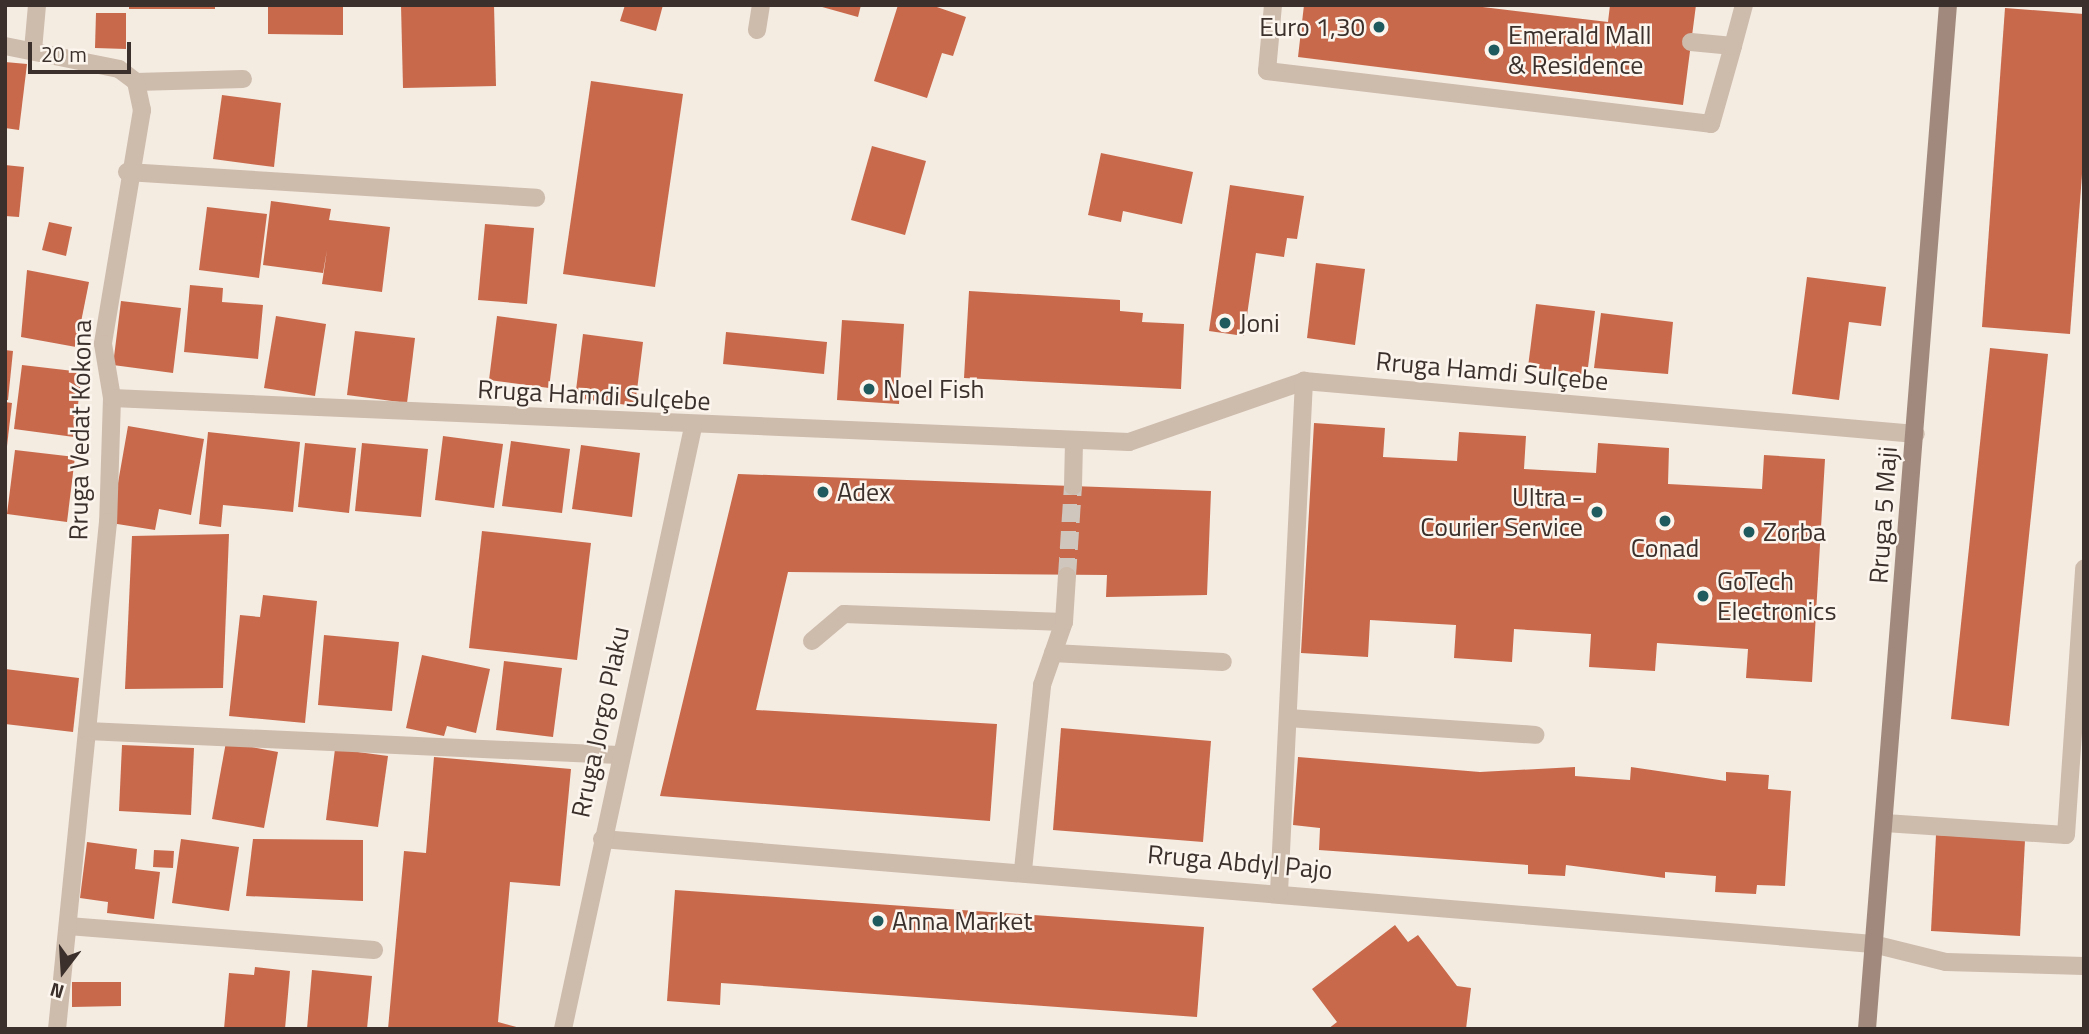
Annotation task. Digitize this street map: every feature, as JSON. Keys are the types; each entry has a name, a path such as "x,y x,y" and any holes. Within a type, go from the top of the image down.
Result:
{"main road":[{"name":"Rruga 5 Maji","path":"1867,1029 1948,5"}],"street":[{"path":"33,50 37,5"},
{"path":"757,30 761,5"},
{"path":"1273,5 1267,71 1711,124 1744,5"},
{"path":"1691,42 1733,46"},
{"path":"5,46 108,66 136,82 243,79"},
{"name":"Rruga Vedat Kokona","path":"57,1029 108,522 112,398 103,344 127,172 142,110 136,82"},
{"path":"127,172 536,198"},
{"path":"1279,892 1304,381"},
{"name":"Rruga Hamdi Sulçebe","path":"112,398 693,427 1129,442 1179,429 1304,381 1916,434"},
{"name":"Rruga Jorgo Plaku","path":"563,1029 618,755 693,427"},
{"path":"1073,486 1074,442"},
{"path":"1885,823 2066,835 2084,569"},
{"path":"1023,870 1042,685 1064,622 1067,576"},
{"path":"812,641 844,614 1064,622"},
{"path":"1053,653 1223,662"},
{"path":"1288,718 1535,735"},
{"path":"87,731 618,755"},
{"name":"Rruga Abdyl Pajo","path":"602,839 1023,870 1874,944 1946,962 2084,966"},
{"path":"68,926 374,950"}],"building":[{"path":"129,5 215,5 215,9 129,9"},
{"path":"268,5 343,5 343,35 268,34"},
{"path":"401,5 494,5 496,86 403,88"},
{"path":"625,5 663,5 656,31 620,21"},
{"path":"815,5 861,5 858,17"},
{"path":"898,5 931,5 966,17 953,56 942,53 927,98 874,81"},
{"name":"Emerald Mall & Residence","path":"1304,5 1466,5 1608,22 1610,5 1696,5 1683,105 1298,57"},
{"path":"2005,8 2084,14 2084,148 2070,334 1982,327"},
{"path":"96,13 126,13 126,49 95,48"},
{"path":"5,62 27,64 19,130 5,128"},
{"path":"591,81 683,94 655,287 563,274"},
{"path":"222,95 281,103 274,167 213,159"},
{"path":"872,146 926,161 905,235 851,220"},
{"path":"1101,153 1193,172 1182,224 1123,211 1121,222 1088,215"},
{"path":"5,165 24,167 19,217 5,216"},
{"path":"1230,185 1304,196 1297,239 1287,238 1284,257 1256,253 1244,336 1209,331"},
{"path":"271,201 331,209 329,220 390,227 382,292 322,284 327,250 323,273 263,265"},
{"path":"207,207 267,214 259,278 199,270"},
{"path":"49,222 72,227 66,256 42,250"},
{"path":"485,224 534,228 527,304 478,300"},
{"path":"1316,263 1365,269 1355,345 1307,338"},
{"path":"27,270 89,282 76,347 21,337"},
{"path":"1807,277 1886,287 1881,326 1849,322 1839,400 1792,394"},
{"path":"190,285 223,288 222,302 263,305 258,359 184,352"},
{"path":"969,291 1120,300 1120,311 1143,313 1142,322 1184,324 1181,389 964,378"},
{"path":"121,301 181,308 173,373 113,365"},
{"path":"1536,304 1595,311 1587,375 1528,367"},
{"path":"1601,313 1673,322 1668,374 1594,368"},
{"path":"276,316 326,324 315,396 264,388"},
{"path":"497,316 557,324 549,388 489,380"},
{"path":"842,320 904,324 899,404 837,400"},
{"path":"355,331 415,338 407,403 347,395"},
{"path":"726,332 827,342 824,374 723,364"},
{"path":"583,334 643,342 635,406 575,398"},
{"path":"1990,348 2048,354 2009,726 1951,719"},
{"path":"5,350 13,351 8,400 5,400"},
{"path":"22,365 82,372 74,437 14,429"},
{"path":"5,402 12,403 7,446 5,446"},
{"path":"1314,423 1385,428 1383,457 1457,461 1459,432 1526,436 1524,469 1596,473 1598,443 1669,448 1668,484 1762,489 1764,455 1825,459 1812,682 1746,678 1748,649 1657,643 1655,671 1589,667 1591,634 1514,629 1512,662 1454,658 1456,625 1370,620 1368,657 1301,653"},
{"path":"128,426 204,439 191,515 159,509 155,530 111,523"},
{"path":"208,432 300,442 293,512 223,505 221,527 199,524"},
{"path":"443,436 503,444 494,508 435,500"},
{"path":"511,441 570,449 562,513 502,506"},
{"path":"305,443 356,448 349,513 298,507"},
{"path":"362,443 428,449 421,517 355,511"},
{"path":"581,445 640,453 632,517 572,509"},
{"path":"15,450 75,457 67,522 7,514"},
{"path":"738,474 1211,491 1207,595 1106,597 1107,575 788,572 756,710 997,724 990,821 660,796"},
{"path":"482,531 591,543 577,660 469,648"},
{"path":"229,534 223,688 125,689 132,536"},
{"path":"263,595 317,601 305,723 229,716 240,615 260,617"},
{"path":"324,635 399,642 392,711 318,705"},
{"path":"422,655 490,669 476,733 447,726 444,736 406,728"},
{"path":"504,661 562,668 553,737 496,730"},
{"path":"5,669 79,678 73,732 5,724"},
{"path":"1061,728 1211,741 1203,842 1053,830"},
{"path":"226,742 278,752 264,828 212,819"},
{"path":"122,745 194,748 191,815 119,811"},
{"path":"335,749 388,756 378,827 326,820"},
{"path":"434,757 571,769 560,886 510,882 498,1022 524,1029 388,1029 404,851 426,853"},
{"path":"1298,757 1480,772 1575,767 1575,776 1630,780 1631,767 1726,781 1726,772 1769,775 1768,789 1791,791 1785,886 1757,885 1756,894 1715,892 1716,876 1665,872 1665,878 1566,865 1565,876 1528,874 1528,865 1319,850 1320,828 1293,825"},
{"path":"1936,835 2025,840 2020,936 1931,931"},
{"path":"181,839 239,847 229,911 172,903"},
{"path":"253,839 363,840 363,901 246,896"},
{"path":"87,842 137,849 135,869 160,872 154,919 107,913 108,902 80,898"},
{"path":"154,850 174,851 173,868 153,867"},
{"path":"675,890 1204,927 1197,1017 721,983 720,1005 667,1001"},
{"path":"1395,925 1408,942 1418,935 1457,986 1471,988 1466,1029 1328,1029 1337,1022 1312,989"},
{"path":"255,967 290,971 285,1029 224,1029 229,973 254,975"},
{"path":"312,970 372,976 367,1029 307,1029"},
{"path":"72,982 121,982 121,1006 72,1007"}],"tunnel":[{"path":"1067,576 1073,486"}],"place":[{"name":"Euro 1,30","path":"1379,27"},
{"name":"Emerald Mall & Residence","path":"1494,50"},
{"name":"Joni","path":"1225,323"},
{"name":"Noel Fish","path":"869,389"},
{"name":"Adex","path":"823,492"},
{"name":"Ultra - Courier Service","path":"1597,512"},
{"name":"Conad","path":"1665,521"},
{"name":"Zorba","path":"1749,532"},
{"name":"GoTech Electronics","path":"1703,596"},
{"name":"Anna Market","path":"878,921"}]}
